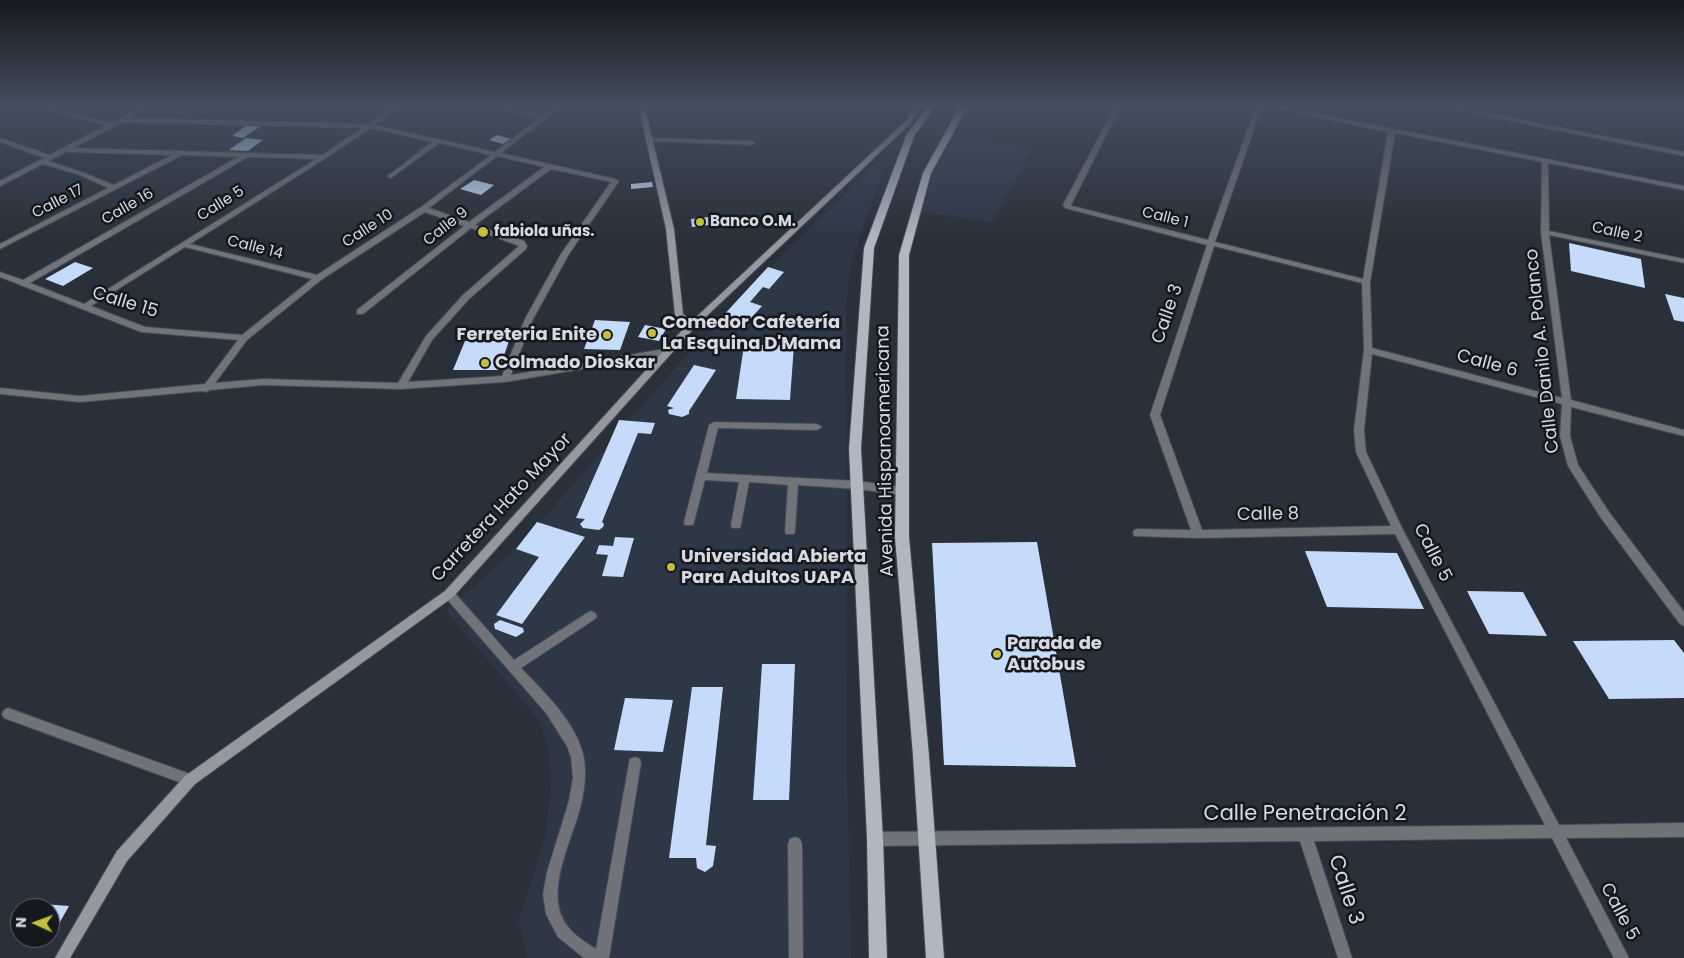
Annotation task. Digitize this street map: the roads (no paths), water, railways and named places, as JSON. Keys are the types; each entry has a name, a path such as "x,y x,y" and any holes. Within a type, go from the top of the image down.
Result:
{"main road":[{"name":"Avenida Hispanoamericana","path":"878,958 875,839 855,449 869,248 905,151"},
{"name":"Avenida Hispanoamericana","path":"935,958 921,756 902,537 902,492 904,255 927,173 939,151"}],"street":[{"path":"30,151 51,158"},
{"path":"0,184 65,151"},
{"path":"93,151 324,157"},
{"name":"Calle 5","path":"84,308 334,151"},
{"path":"392,176 424,151"},
{"path":"482,151 610,178 615,181 565,254 530,319 505,379"},
{"name":"Calle 10","path":"206,388 244,338 318,278 424,209 500,151"},
{"path":"652,151 670,229 679,315 692,325"},
{"name":"Carretera Hato Mayor","path":"62,958 122,856 190,780 449,594 692,325 878,151"},
{"name":"Calle 1","path":"1096,151 1068,207 1366,282"},
{"name":"Calle 3","path":"1198,534 1155,415 1243,151"},
{"name":"Calle 5","path":"1388,151 1366,282 1368,350 1359,442 1361,452 1398,530 1622,958"},
{"path":"1498,151 1684,188"},
{"name":"Calle 17","path":"0,248 182,153"},
{"name":"Calle 16","path":"24,284 246,154"},
{"name":"Calle Danilo A. Polanco","path":"1545,160 1545,232 1567,402 1565,436 1573,466 1605,515 1684,621"},
{"path":"42,162 82,174 114,188"},
{"name":"Calle 9","path":"360,312 470,225 550,166"},
{"path":"401,386 429,338 466,298 522,249 523,246 521,243 424,209"},
{"name":"Calle 2","path":"1545,232 1684,261"},
{"name":"Calle 14","path":"186,245 318,278"},
{"name":"Calle 15","path":"0,275 144,330 244,338"},
{"name":"Calle 6","path":"1368,350 1684,433"},
{"path":"0,391 80,399 263,382 401,386 505,379 670,351"},
{"path":"689,522 714,426 817,427"},
{"path":"701,476 857,485 902,492"},
{"path":"736,526 745,478"},
{"path":"790,531 793,481"},
{"name":"Calle 8","path":"1138,533 1198,534 1398,530"},
{"path":"449,594 553,712 576,755 580,768 580,783 577,799 556,865 550,902 554,918 563,932 596,958"},
{"path":"513,667 591,616"},
{"path":"8,714 190,780"},
{"path":"602,958 635,763"},
{"name":"Calle Penetración 2","path":"926,837 1556,833 1684,830"},
{"name":"Calle 3","path":"1306,835 1345,958"},
{"path":"875,839 926,837"},
{"path":"795,844 796,958"}],"place":[{"name":"Banco O.M.","path":"700,222"},
{"name":"fabiola uñas.","path":"483,232"},
{"name":"Comedor Cafetería La Esquina D'Mama","path":"652,333"},
{"name":"Ferreteria Enite","path":"607,335"},
{"name":"Colmado Dioskar","path":"485,363"},
{"name":"Universidad Abierta Para Adultos UAPA","path":"671,567"},
{"name":"Parada de Autobus","path":"997,654"}]}
